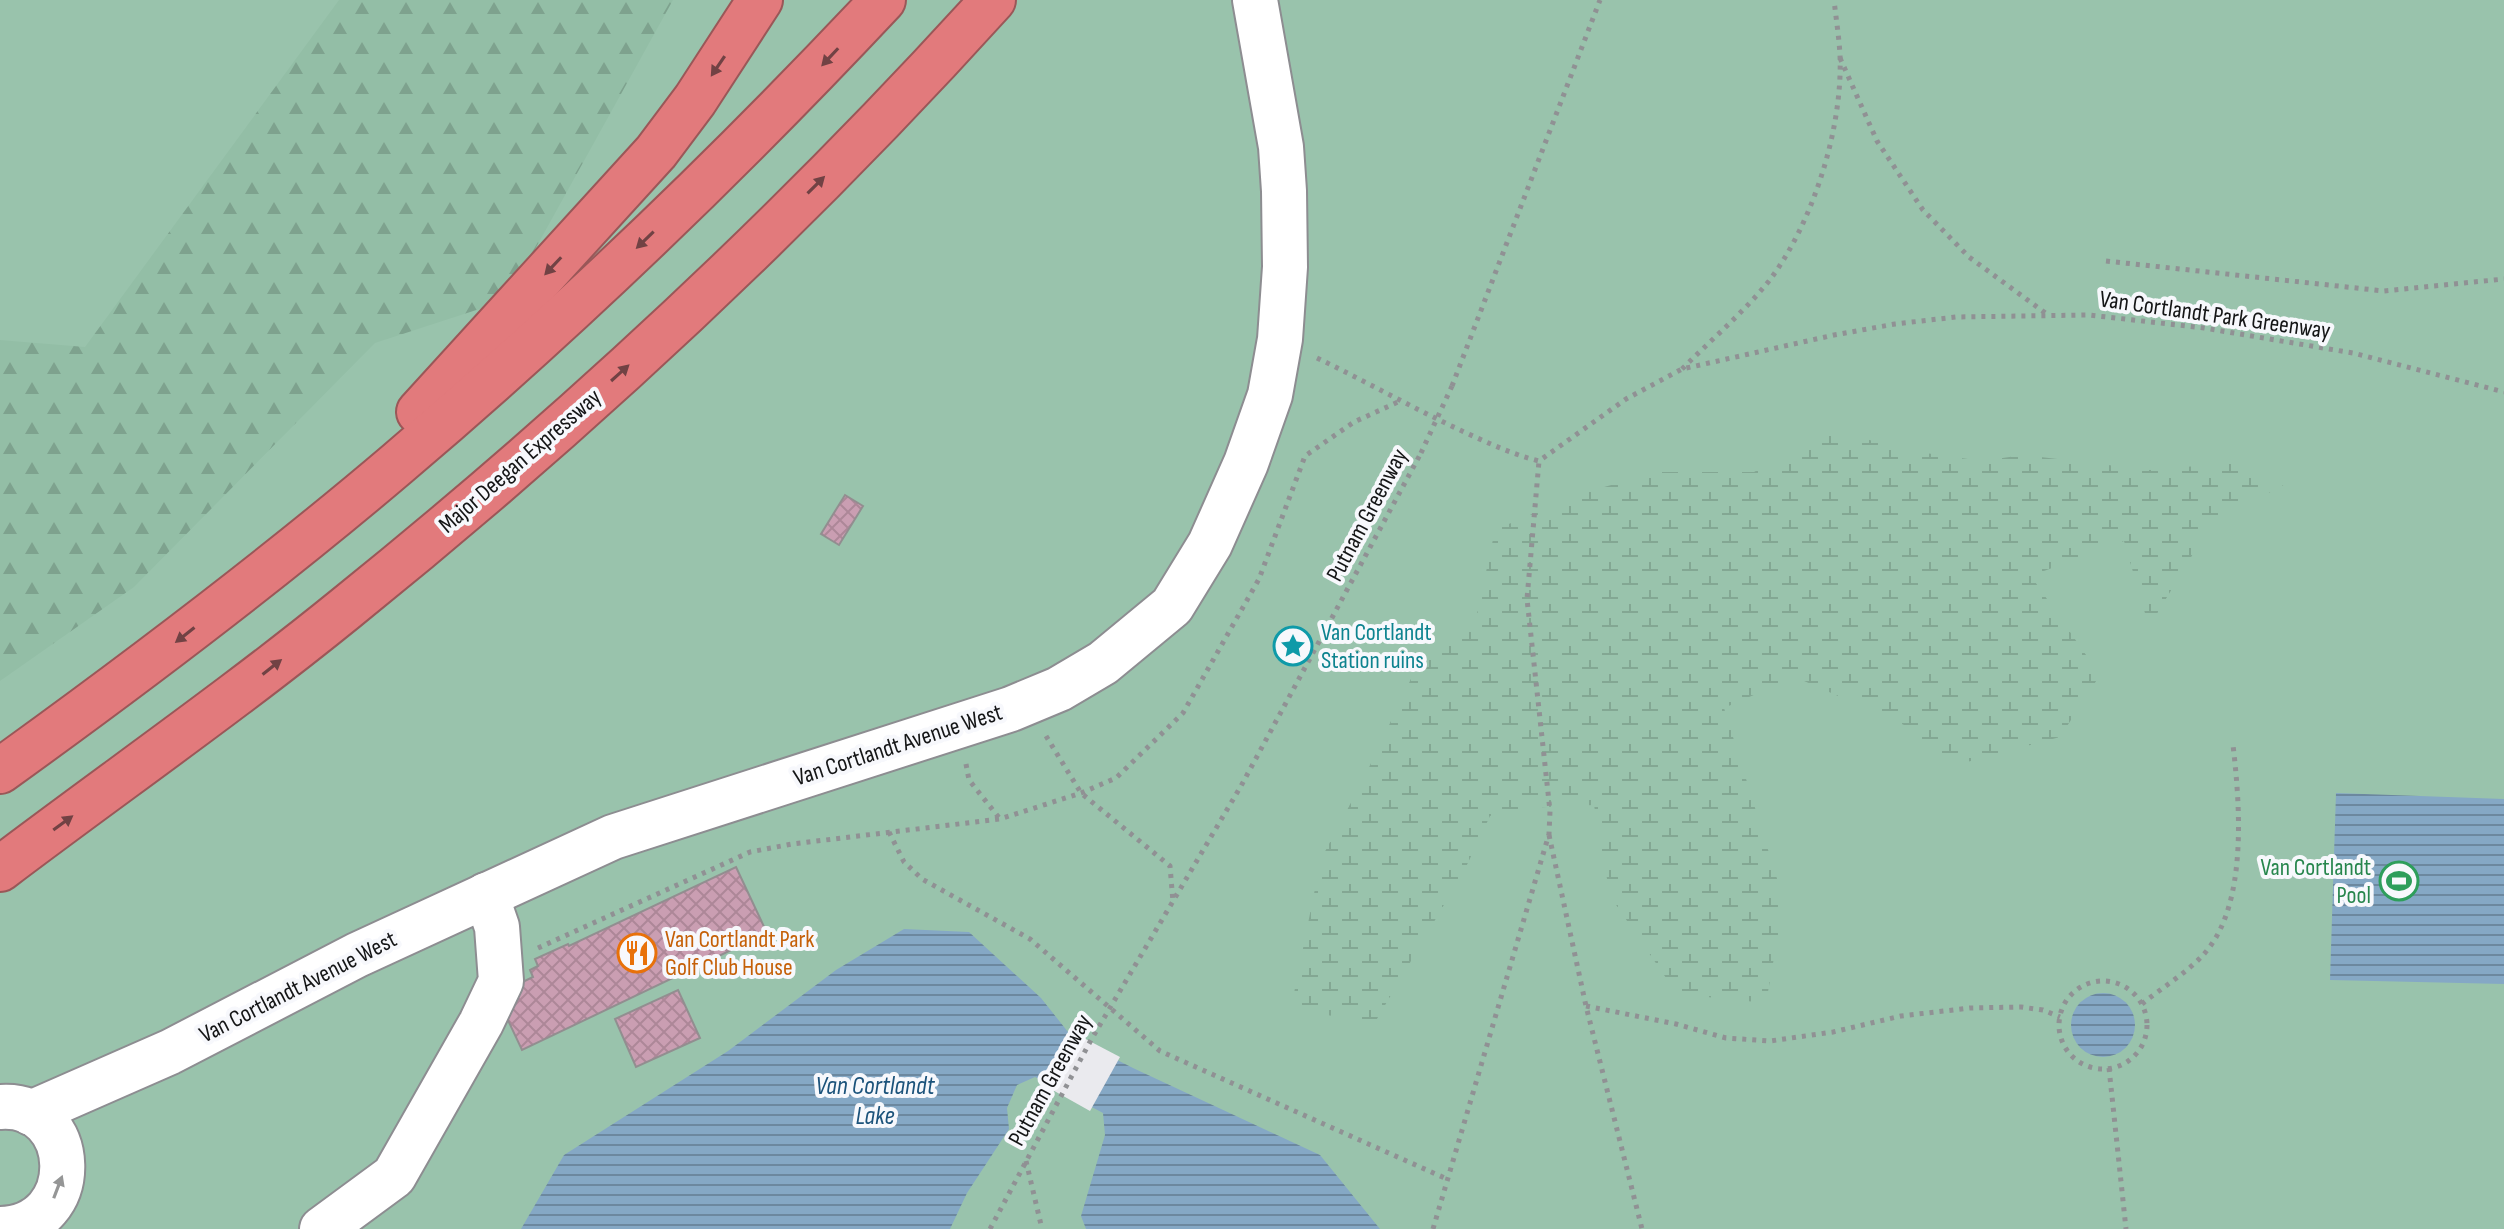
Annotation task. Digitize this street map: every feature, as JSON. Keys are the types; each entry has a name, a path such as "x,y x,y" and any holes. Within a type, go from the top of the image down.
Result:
{"highway":[{"path":"290,552 656,152 711,77 760,0"},
{"path":"0,771 183,636 398,463 604,279 803,86 883,0"},
{"name":"Major Deegan Expressway","path":"0,869 273,667 441,531 559,429 783,219 993,0"}],"street":[{"name":"Van Cortlandt Avenue West","path":"16,1110 170,1052 357,955 613,837 1026,703 1059,689 1103,663 1172,606 1210,544 1246,463 1270,395 1280,339 1285,267 1281,147 1255,0"},
{"path":"322,1229 394,1176 481,1023 501,981 497,927 486,895"},
{"name":"Van Cortlandt Avenue West","path":"0,1229 29,1223 46,1210 60,1188 64,1167 59,1145 48,1126 16,1110"}],"path":[{"name":"Putnam Greenway","path":"990,1229 1091,1040 1241,786 1421,453 1452,386 1600,0"},
{"name":"Van Cortlandt Park Greenway","path":"1682,369 1767,283 1794,246 1813,197 1835,122 1840,57 1834,0"},
{"path":"1840,57 1877,141 1923,210 1969,257 2049,316"},
{"path":"2106,261 2384,291 2504,279"},
{"name":"Van Cortlandt Park Greenway","path":"1539,461 1626,399 1682,369 1895,324 1956,317 2089,315 2204,328 2353,353 2504,392"},
{"path":"1306,353 1514,455 1539,461 1527,599 1550,811 1549,834 1433,1229"},
{"path":"501,981 524,954 750,852 1000,819 1081,793 1116,778 1183,713 1259,579 1305,456 1354,422 1399,401"},
{"path":"1026,703 1081,793 1170,866 1173,903"},
{"path":"2142,1004 2203,955 2220,932 2231,895 2237,848 2238,801 2233,745"},
{"path":"969,780 1000,819"},
{"path":"889,832 904,862 922,879 1030,939 1160,1051 1447,1179"},
{"path":"1549,834 1586,1006 1642,1229"},
{"path":"2110,980 2125,986 2139,997 2147,1016 2144,1044 2134,1057 2116,1068 2101,1069 2079,1062 2062,1042 2060,1017 2068,998 2081,986 2110,980"},
{"path":"1586,1006 1676,1024 1726,1038 1770,1041 1833,1032 1901,1016 1970,1008 2021,1007 2043,1010 2060,1017"},
{"path":"2109,1068 2126,1229"},
{"path":"1026,1161 1042,1229"}],"green space":[{"path":"0,0 2504,0 2504,1229 0,1229"},
{"path":"339,0 673,0 507,300 375,343 134,587 0,681 0,340 85,347"},
{"path":"1836,429 1897,449 1982,461 2023,455 2150,470 2231,463 2289,482 2211,524 2149,627 2124,541 2031,576 2100,675 2060,737 1956,765 1904,725 1795,677 1724,708 1784,901 1766,1003 1677,994 1610,896 1594,805 1524,808 1490,816 1465,869 1374,1024 1291,1008 1321,859 1363,780 1419,662 1477,614 1495,530 1576,495 1657,472 1754,472"}],"water":[{"path":"2336,793 2504,799 2504,984 2330,980"},
{"name":"Van Cortlandt Lake","path":"904,929 969,932 1041,998 1072,1037 1320,1155 1380,1229 1086,1229 1081,1216 1105,1135 1103,1113 1035,1077 1017,1085 1007,1108 1009,1129 967,1193 950,1229 521,1229 564,1155 728,1051 836,970"},
{"path":"2103,993 2121,999 2129,1007 2135,1025 2129,1043 2121,1051 2103,1057 2085,1051 2077,1043 2071,1025 2077,1007 2085,999"}],"pier":[{"path":"1078,1035 1120,1057 1090,1111 1049,1088"}],"building":[{"path":"845,495 863,506 839,545 821,534"},
{"name":"Van Cortlandt Park Golf Club House","path":"736,867 767,933 522,1050 498,999 504,991 533,977 530,970 538,966 535,959"},
{"path":"678,990 700,1038 636,1067 615,1019"}],"place":[{"name":"Van Cortlandt Station ruins","path":"1293,646"},
{"name":"Van Cortlandt Pool","path":"2399,881"},
{"name":"Van Cortlandt Park Golf Club House","path":"637,953"}]}
